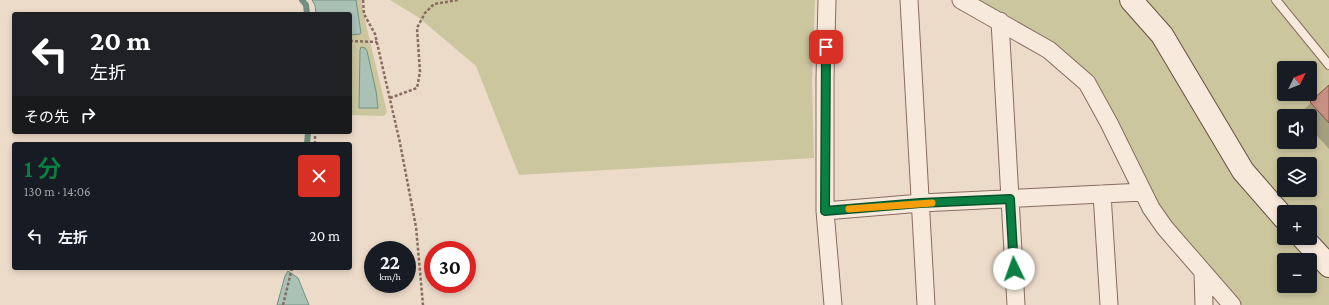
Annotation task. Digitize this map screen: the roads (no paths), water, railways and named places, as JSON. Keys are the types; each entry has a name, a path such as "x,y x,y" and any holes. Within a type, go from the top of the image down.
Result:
{"street":[{"path":"827,0 825,78 825,211 833,305"},
{"path":"909,0 926,305"},
{"path":"961,0 1049,50 1087,82 1143,192 1165,228 1232,305"},
{"path":"1131,0 1162,36 1243,171 1277,210"},
{"path":"1000,21 1016,305"},
{"path":"825,211 920,203 1143,192"},
{"path":"1102,194 1109,305"},
{"path":"1310,245 1329,266"},
{"path":"1203,273 1204,305"}],"lane":[{"path":"1276,0 1329,65"}],"waterway":[{"path":"302,0 306,5 307,12"},
{"path":"307,142 308,134"}]}
